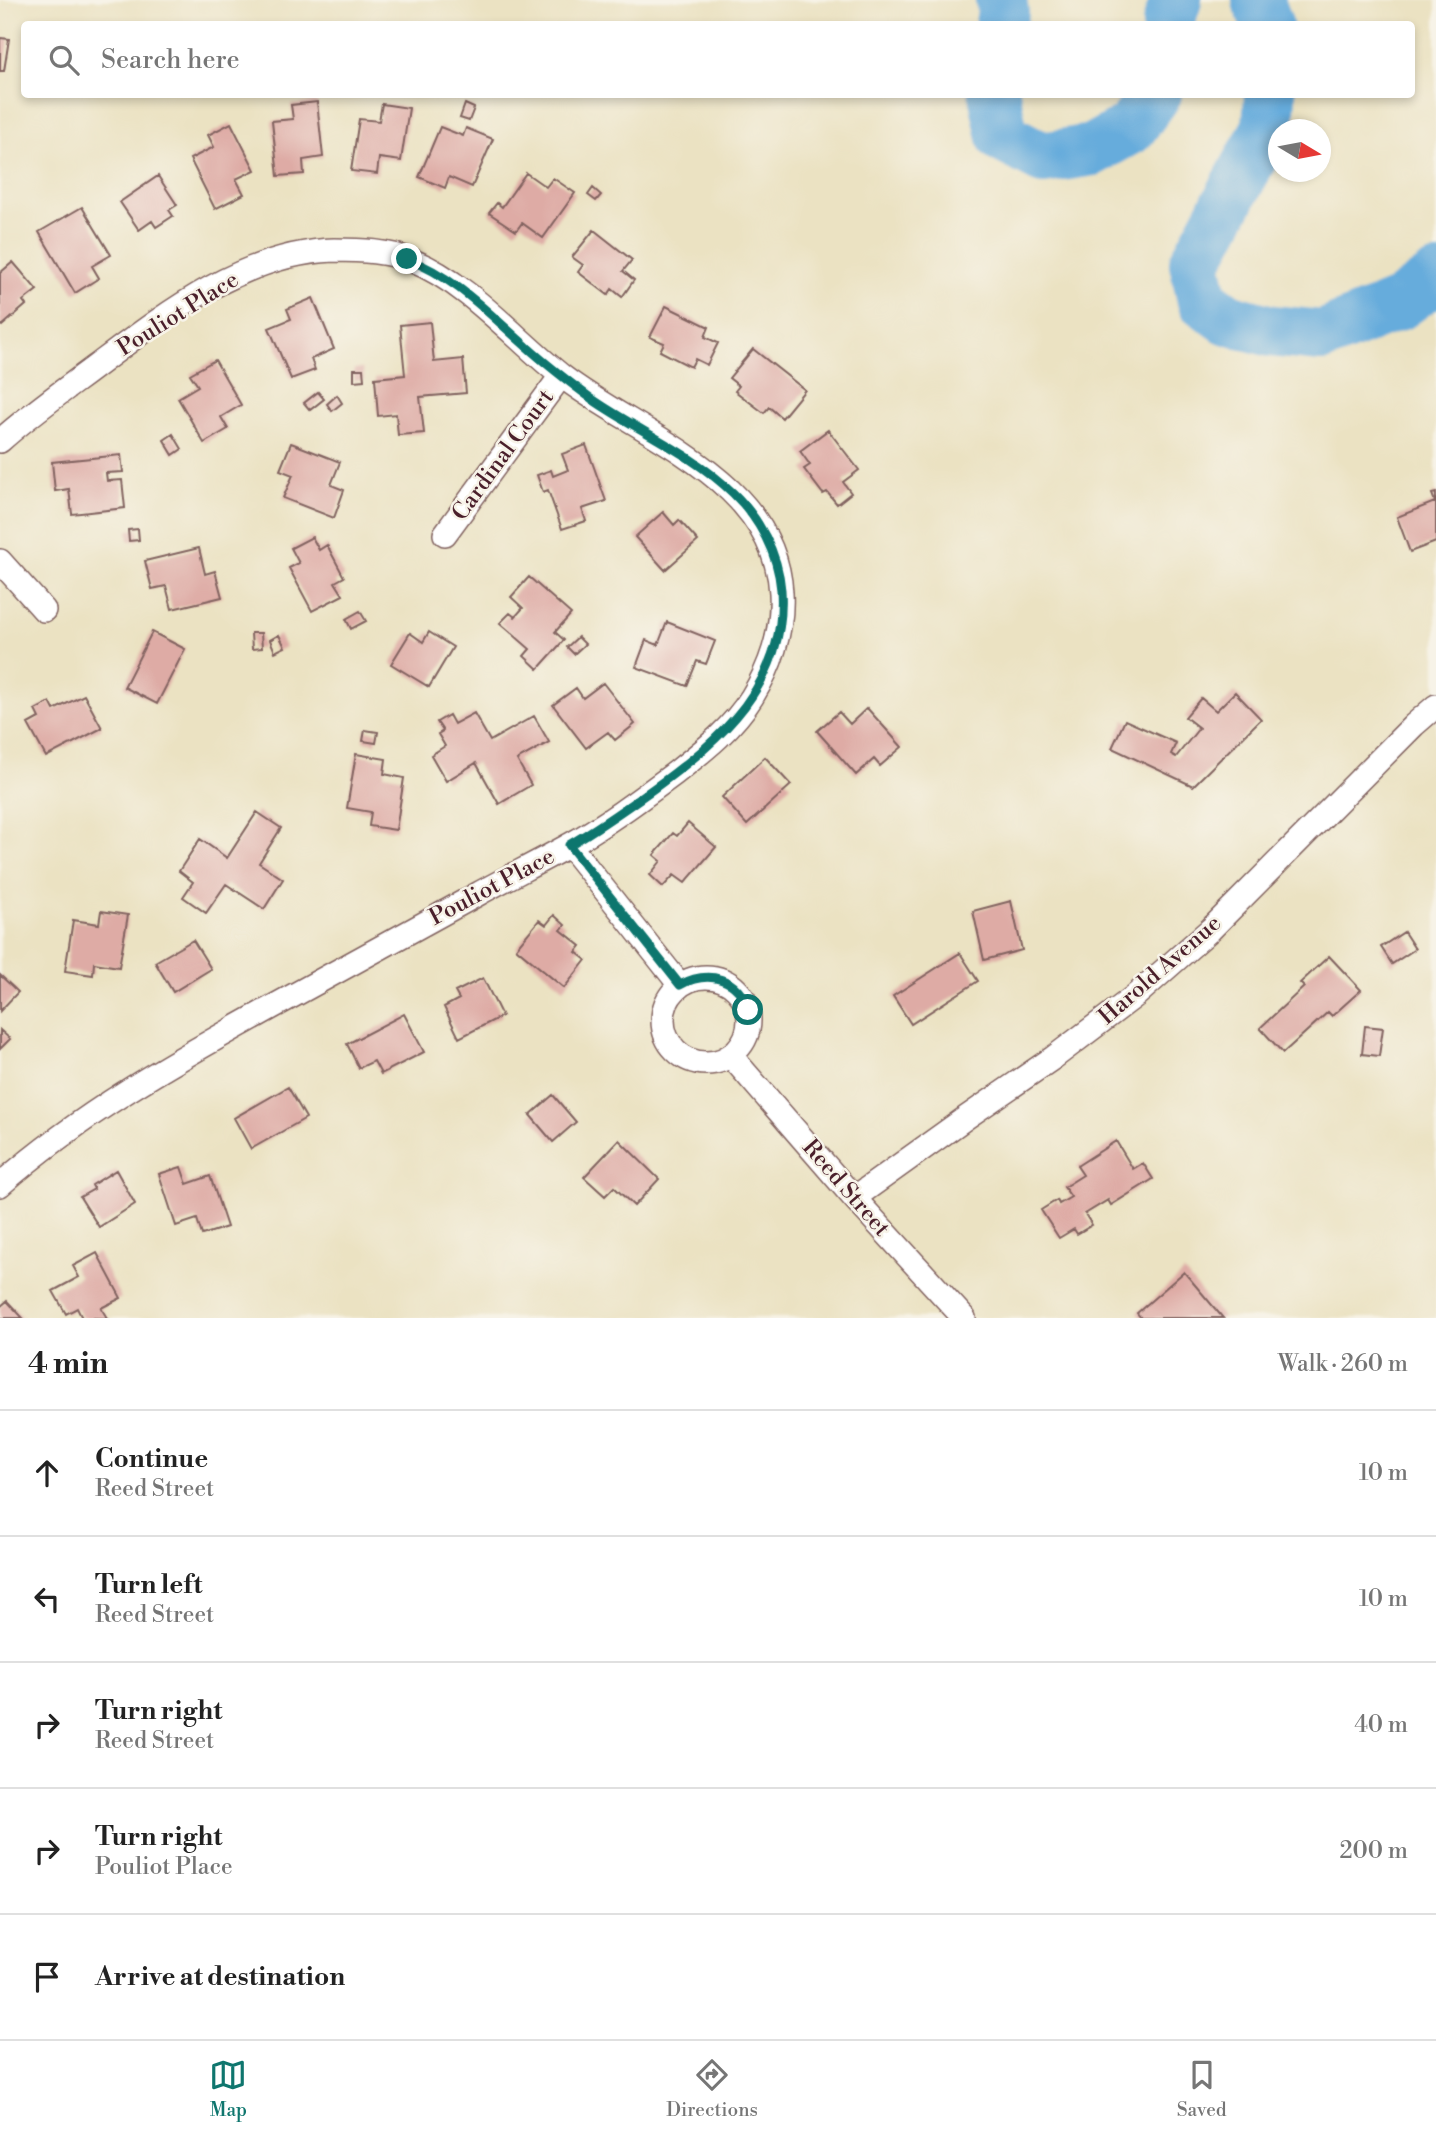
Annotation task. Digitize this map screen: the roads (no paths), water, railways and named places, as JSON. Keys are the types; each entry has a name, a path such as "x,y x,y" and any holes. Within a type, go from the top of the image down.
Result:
{"street":[{"name":"Pouliot Place","path":"0,441 78,379 191,300 259,265 306,253 358,251 390,254 427,268 480,304 561,376 594,400 712,474 752,514 765,535 776,561 782,601 774,650 751,699 736,720 717,739 672,775 604,824 569,845 123,1092 63,1133 0,1185"},
{"name":"Cardinal Court","path":"445,534 561,376"},
{"path":"0,561 44,610"},
{"name":"Harold Avenue","path":"854,1198 1053,1058 1135,996 1212,929 1436,706"},
{"path":"569,845 680,985"},
{"path":"713,977 729,984 741,995 748,1010 748,1028 742,1043 731,1056 716,1063 698,1064 683,1058 670,1046 663,1031 663,1013 669,998 680,985 696,978 713,977"},
{"name":"Reed Street","path":"731,1056 854,1198 964,1318"}],"waterway":[{"path":"1001,0 1002,21"},
{"path":"1169,21 1176,0"},
{"path":"1258,0 1266,21"},
{"path":"995,98 1003,137 1043,158 1092,150 1131,128 1153,98"},
{"path":"1270,98 1268,127 1195,263 1203,301 1228,319 1271,331 1322,336 1400,304 1436,278"}]}
